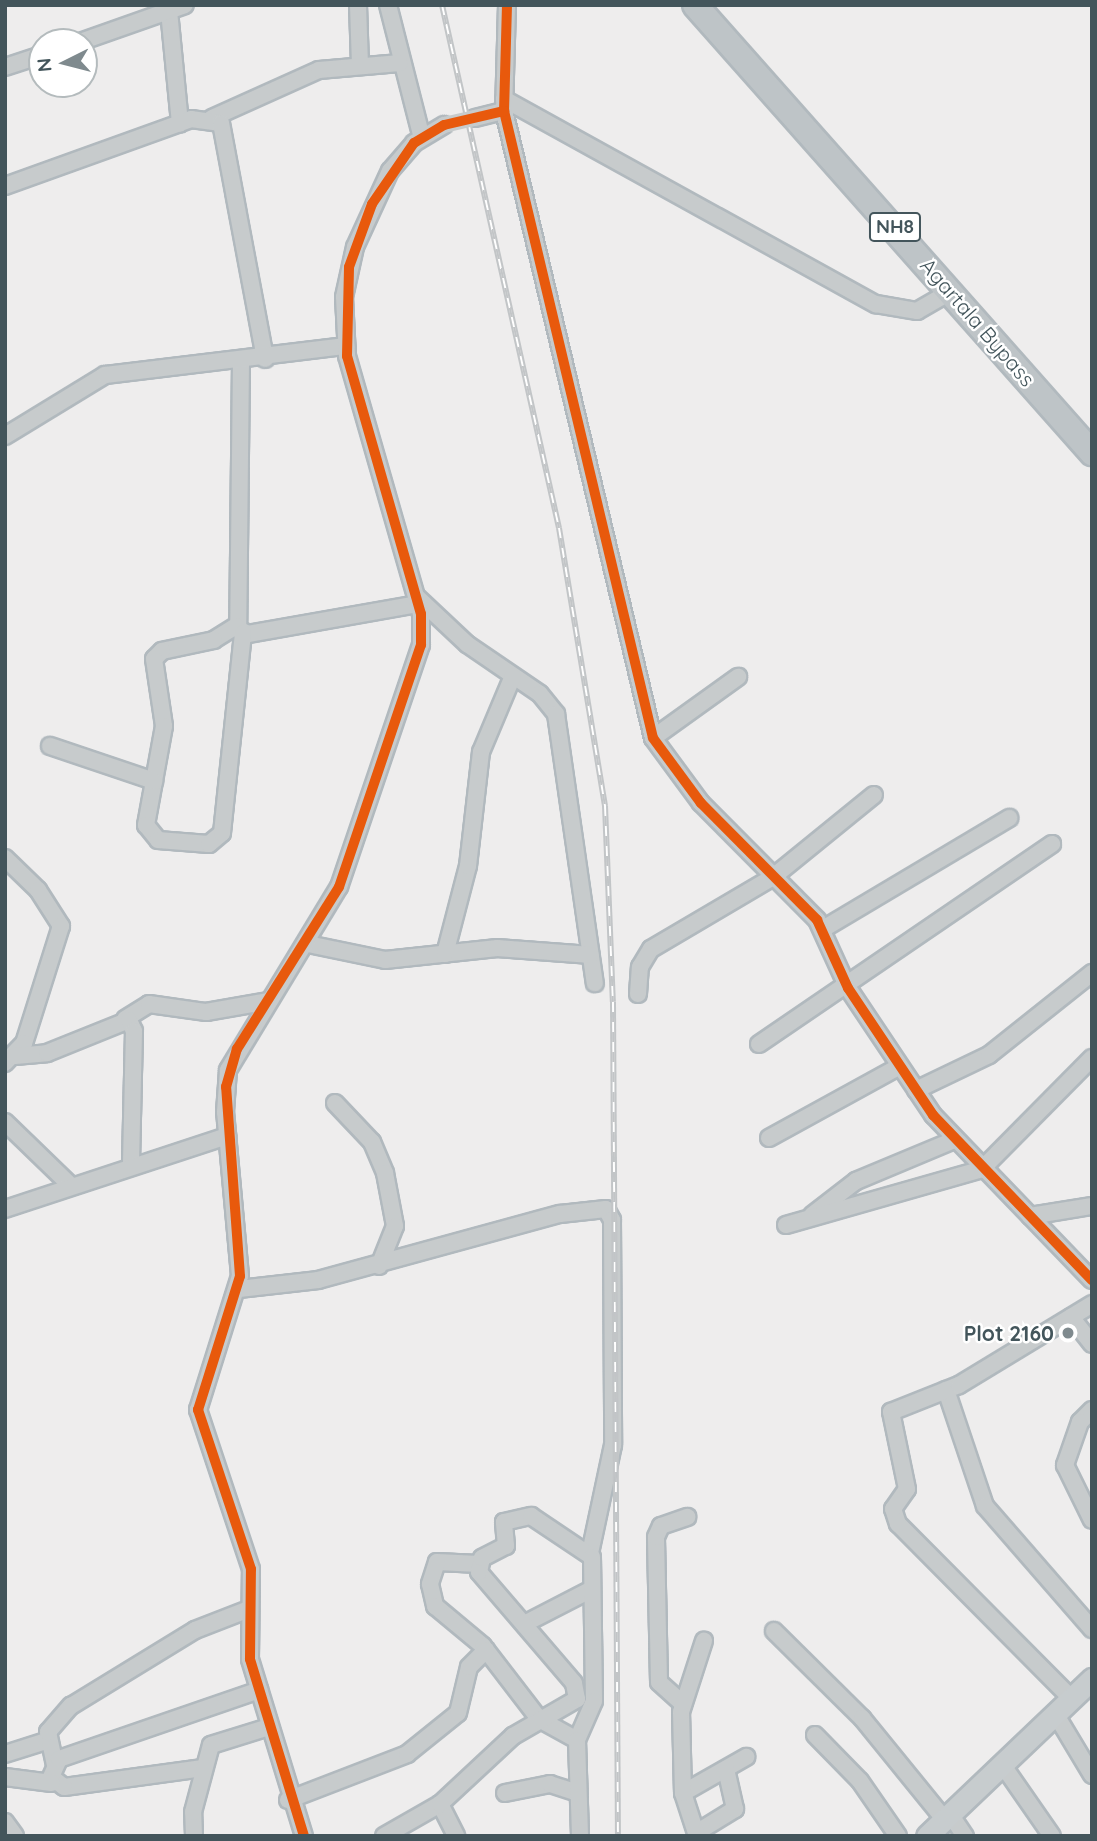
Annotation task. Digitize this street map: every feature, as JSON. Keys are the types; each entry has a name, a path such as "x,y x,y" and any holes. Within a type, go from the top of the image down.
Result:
{"highway":[{"name":"Agartala Bypass","path":"695,5 1092,453"}],"main road":[{"path":"927,1836 1004,1767 1092,1679"}],"street":[{"path":"98,36 185,5"},
{"path":"358,5 360,64"},
{"path":"388,5 400,64 422,138"},
{"path":"507,5 504,106 653,738 701,803 823,929 848,988 916,1090 954,1140 1092,1280"},
{"path":"169,11 180,123"},
{"path":"5,67 28,60"},
{"path":"5,186 180,123 212,118 301,76 360,64 400,64"},
{"path":"304,1836 288,1800 248,1650 251,1569 198,1410 239,1289 227,1136 228,1070 269,1001 308,944 340,887 413,676 423,631 417,599 346,346 344,297 355,247 390,171 422,138 444,125 475,118 504,106"},
{"path":"504,106 876,304 917,312 951,291"},
{"path":"212,118 225,133 265,359"},
{"path":"5,436 89,380 265,359 346,346"},
{"path":"241,362 239,629 220,839 201,844 152,836 146,821 164,726 154,659 162,651 214,640 239,629 417,599 552,705 560,728 596,983"},
{"path":"445,954 470,858 481,752 513,676"},
{"path":"653,738 738,677"},
{"path":"50,746 155,781"},
{"path":"638,994 640,967 651,949 773,877 874,795"},
{"path":"823,929 1009,818"},
{"path":"759,1044 848,988 1052,844"},
{"path":"5,859 38,890 61,926 10,1060"},
{"path":"308,944 385,960 497,948 592,955"},
{"path":"916,1090 1004,1044 1092,972"},
{"path":"10,1060 47,1053 125,1019 149,1004 206,1012 269,1001"},
{"path":"125,1019 134,1031 131,1164"},
{"path":"786,1225 982,1169 1092,1058"},
{"path":"768,1138 900,1066"},
{"path":"335,1103 372,1142 385,1173 395,1226 379,1266"},
{"path":"5,1122 70,1185"},
{"path":"5,1209 131,1164 227,1136"},
{"path":"808,1219 856,1181 954,1140"},
{"path":"1030,1216 1092,1206"},
{"path":"239,1289 379,1266 560,1214 609,1211 613,1446 590,1553 594,1701 577,1740 580,1836"},
{"path":"1072,1699 894,1516 907,1489 891,1412 946,1390 1092,1304"},
{"path":"1071,1317 1092,1344"},
{"path":"946,1390 985,1506 1092,1629"},
{"path":"1092,1410 1080,1422 1065,1465 1092,1521"},
{"path":"577,1740 539,1719 486,1650 438,1611 430,1584 437,1562 479,1564 506,1546 504,1522 531,1516 562,1542 590,1553"},
{"path":"682,1703 659,1682 656,1537 661,1526 687,1517"},
{"path":"384,1836 440,1804 539,1719 577,1699 578,1692 526,1623 481,1578 479,1564"},
{"path":"526,1623 593,1589"},
{"path":"52,1783 55,1765 49,1740 51,1726 71,1706 195,1630 249,1609"},
{"path":"774,1630 862,1718 965,1836"},
{"path":"704,1641 682,1703 683,1793 697,1834 735,1808 726,1769"},
{"path":"288,1800 407,1754 458,1713 470,1667 486,1650"},
{"path":"55,1765 118,1736 259,1690"},
{"path":"1056,1715 1092,1775"},
{"path":"194,1836 203,1768 211,1745 269,1727"},
{"path":"816,1735 860,1781 898,1836"},
{"path":"5,1754 49,1740"},
{"path":"683,1793 747,1757"},
{"path":"1004,1767 1052,1836"},
{"path":"5,1777 52,1783 203,1768"},
{"path":"505,1793 550,1784 578,1793"},
{"path":"440,1804 456,1836"},
{"path":"5,1822 15,1836"}],"railway":[{"path":"442,5 559,528 605,806 613,1002 618,1836"}],"cycle path":[{"path":"507,5 504,111 653,738 701,803 817,920 848,988 933,1115 1092,1280"},
{"path":"304,1836 250,1659 251,1569 198,1410 240,1276 226,1087 237,1049 339,887 421,645 421,614 347,356 349,267 372,204 414,143 444,125 504,111"}],"place":[{"name":"Plot 2160","path":"1068,1333"}]}
